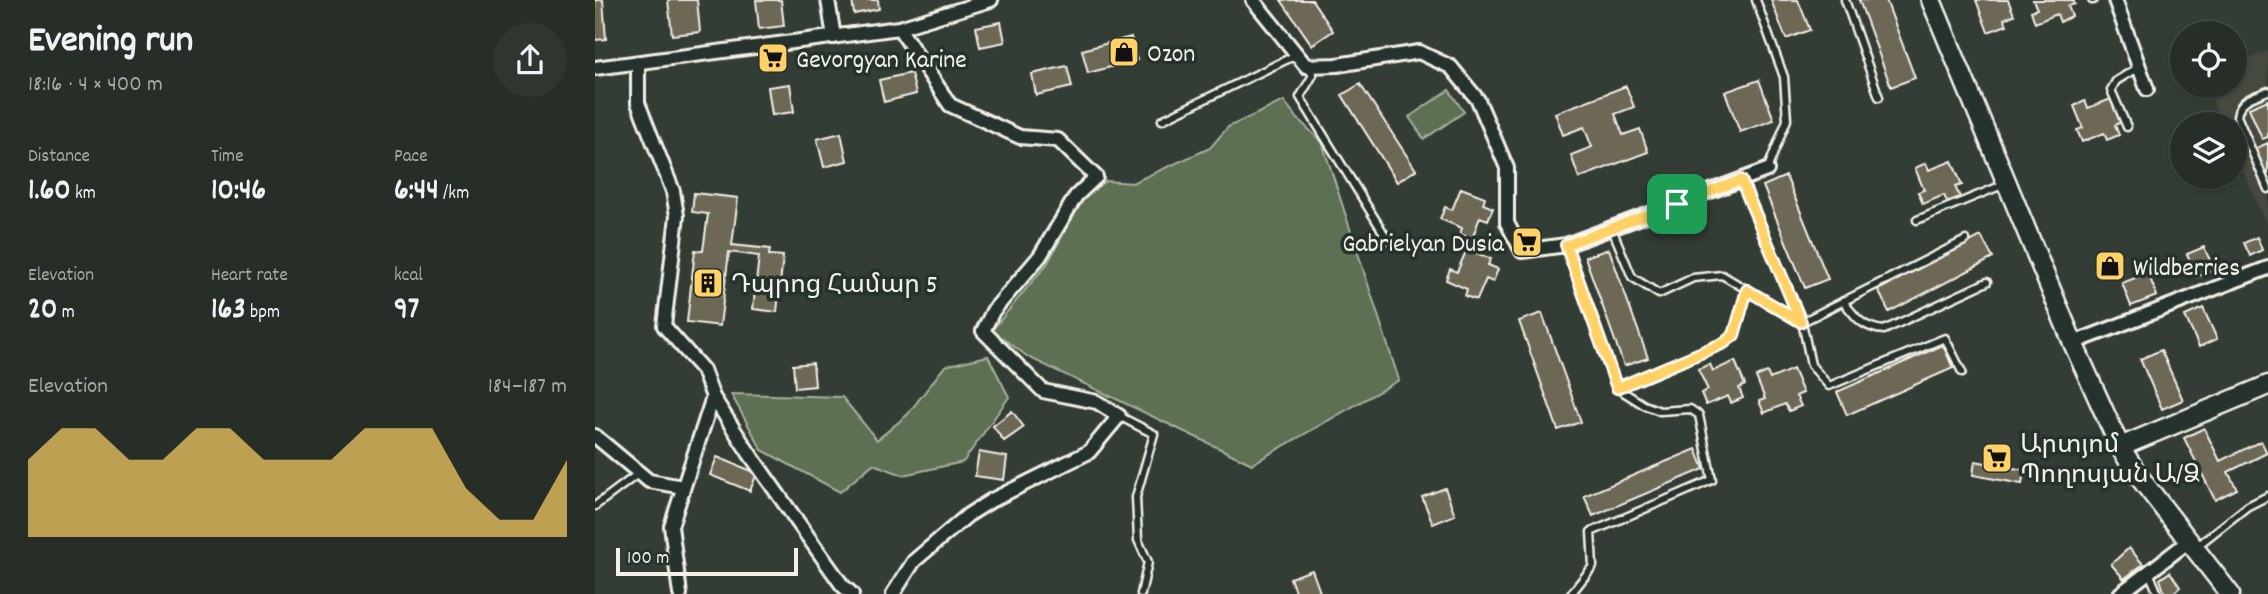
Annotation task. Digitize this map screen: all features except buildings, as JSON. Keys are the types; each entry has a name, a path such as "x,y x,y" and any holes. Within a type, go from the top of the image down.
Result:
{"main road":[{"path":"1931,0 2073,343 2120,447 2140,478 2230,594"},
{"path":"2120,447 2268,385"}],"street":[{"path":"828,0 834,37"},
{"path":"595,68 899,28 991,0"},
{"path":"1253,0 1306,66 1337,65 1419,52 1451,67 1478,100 1507,168 1507,223 1522,251 1566,245 1767,170"},
{"path":"2115,0 2147,89"},
{"path":"897,593 914,561 968,515 992,500 1089,452 1119,416 1097,402 1043,391 983,331 993,311 1040,256 1076,196 1096,177 1058,140 1020,137 950,105 899,28"},
{"path":"638,64 638,103 673,191 677,216 664,326 703,370 713,397 842,585 852,594"},
{"path":"2073,343 2268,268"},
{"path":"680,594 671,526 713,397"},
{"path":"595,436 649,481 683,487"},
{"path":"2120,594 2192,545"}],"lane":[{"path":"1756,0 1784,77 1787,120 1767,170"},
{"path":"1845,0 1879,97"},
{"path":"1163,120 1296,55"},
{"path":"1306,66 1313,75 1300,97 1388,240"},
{"path":"2127,127 2111,90 2116,80 2139,66"},
{"path":"2268,91 2242,102 2237,116 2268,189"},
{"path":"1741,180 1801,322 1811,365 1829,386 1945,338 1962,372"},
{"path":"1917,220 2006,183"},
{"path":"1612,229 1632,277 1659,294 1693,278 1722,275 1801,322"},
{"path":"1801,322 1966,240"},
{"path":"1566,245 1617,388 1644,405 1660,411 1690,409 1699,415 1712,480 1591,532 1593,566 1571,594"},
{"path":"1843,301 1859,323 1884,330 1987,282"},
{"path":"1617,388 1724,343 1734,335 1747,290"},
{"path":"1119,416 1154,434 1136,497 1138,541 1148,562 1142,594"},
{"path":"595,506 639,473"},
{"path":"2192,545 2248,506 2268,496"},
{"path":"2149,572 2158,594"}],"shaded area":[{"path":"2268,51 2268,228 2247,180 2247,112 2218,112 2211,98 2247,98 2247,59"}],"green space":[{"path":"1449,90 1464,112 1424,139 1409,117"},
{"path":"1284,101 1322,142 1399,380 1252,464 1028,357 992,330 1047,264 1086,193 1106,181 1132,183 1210,148 1228,127"},
{"path":"988,356 1009,397 963,462 903,475 873,464 840,492 762,450 731,394 842,397 877,440 907,415 945,366"}],"place":[{"name":"Ozon","path":"1124,52"},
{"name":"Gevorgyan Karine","path":"773,58"},
{"name":"Gabrielyan Dusia","path":"1527,242"},
{"name":"Wildberries","path":"2110,266"},
{"name":"Դպրոց Համար 5","path":"708,283"},
{"name":"Արտյոմ Պողոսյան Ա/Ձ","path":"1997,458"}],"route":[{"path":"1741,180 1801,322 1747,290 1734,335 1724,343 1617,388 1566,245 1677,204 1741,180"}]}
